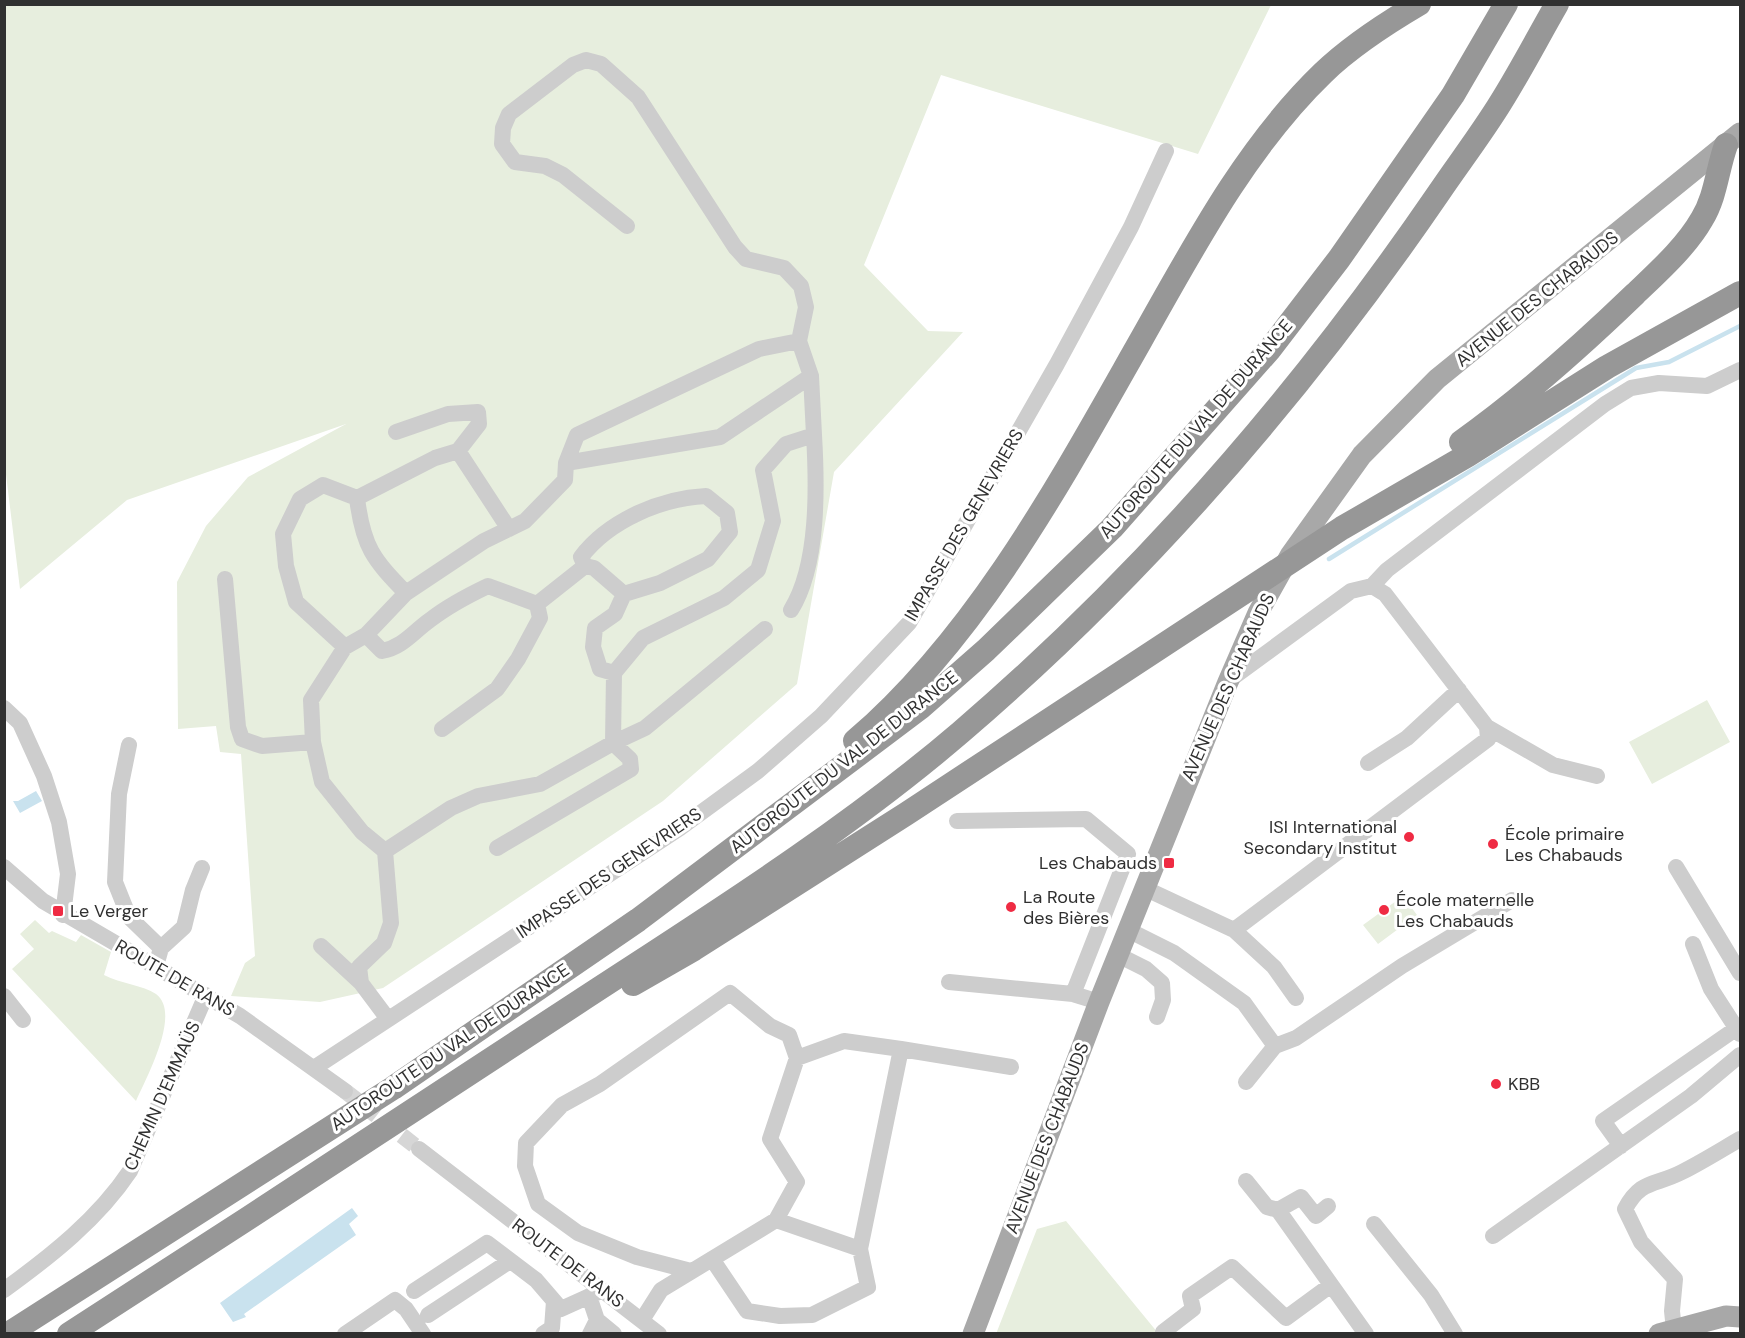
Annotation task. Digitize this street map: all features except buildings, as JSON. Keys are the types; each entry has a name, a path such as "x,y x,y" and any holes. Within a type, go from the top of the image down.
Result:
{"highway":[{"path":"638,920 863,734 916,681 976,607 1031,527 1226,196 1273,131 1324,72 1376,31 1419,4"},
{"name":"AUTOROUTE DU VAL DE DURANCE","path":"8,1334 393,1088 638,920 920,708 986,650 1112,528 1270,349 1339,259 1453,95 1506,4"},
{"name":"AUTOROUTE DU VAL DE DURANCE","path":"69,1334 362,1145 790,861 872,802 958,735 1045,657 1130,572 1254,436 1377,283 1501,102 1557,4"},
{"path":"1342,528 1511,403 1600,327 1648,281 1687,241 1702,220 1714,194 1718,169 1733,139"},
{"path":"418,1108 694,949 906,814 1342,528 1467,455 1607,367 1740,293"}],"main road":[{"name":"AVENUE DES CHABAUDS","path":"973,1334 1099,1002 1228,682 1242,648 1292,554 1330,497 1375,441 1437,379 1733,139"},
{"path":"1667,1332 1736,1313"}],"street":[{"path":"627,226 563,175 545,166 515,162 502,144 503,128 509,114 573,65 586,60 601,64 638,97 735,247 746,260 784,268 801,286 806,307 799,341 811,376 816,473 809,561 799,597 791,610"},
{"name":"IMPASSE DES GENEVRIERS","path":"314,1068 680,828 758,771 821,716 909,623 1057,364 1131,227 1166,151"},
{"path":"361,983 359,967 384,943 391,923 385,851 362,832 322,782 313,742 311,700 345,647 366,635 406,593 484,541 525,520 565,480 566,463 577,435 759,349 799,341"},
{"path":"1228,682 1351,591 1372,586 1387,570 1605,404 1631,388 1659,383 1707,386 1740,370"},
{"path":"566,463 720,437 811,376"},
{"path":"345,647 296,602 286,566 283,534 300,499 323,484 357,498 435,458 458,451 479,424 478,412 448,414 396,432"},
{"path":"497,848 631,769 630,759 613,743 614,673 643,638 724,598 758,570 773,521 763,470 786,444 814,435"},
{"path":"458,451 509,529"},
{"path":"585,566 581,556 591,543 632,516 682,497 706,496 727,513 730,532 708,559 660,582 624,594 615,614 596,628 593,646 600,669 614,673"},
{"path":"357,498 360,523 374,559 406,593"},
{"path":"585,566 594,568 624,594"},
{"path":"537,604 585,566"},
{"path":"225,579 238,727 242,739 262,746 313,742"},
{"path":"366,635 382,651 397,648 428,621 459,600 488,586 537,604"},
{"path":"1372,586 1386,594 1487,727 1553,765 1597,776"},
{"path":"442,729 497,689 518,658 540,618 537,604"},
{"path":"385,851 451,808 478,796 540,784 613,743 645,728 765,629"},
{"path":"1368,762 1407,738 1459,690"},
{"path":"4,708 20,723 44,776 59,822 68,874 63,915"},
{"path":"1234,930 1478,748 1488,739 1487,727"},
{"path":"129,745 119,794 115,882 129,916 161,948"},
{"path":"957,821 1086,819 1128,854 1074,994"},
{"path":"156,966 161,948 184,927 193,890 202,867"},
{"path":"1676,867 1740,973"},
{"name":"ROUTE DE RANS","path":"5,872 63,915 206,995 345,1091"},
{"path":"1144,888 1234,930 1274,967 1296,998"},
{"path":"1246,1082 1275,1046 1296,1038 1402,966 1512,900"},
{"path":"1128,930 1174,954 1244,1003 1275,1046"},
{"path":"1621,1146 1603,1121 1739,1031 1711,989 1693,944"},
{"path":"321,946 361,983 388,1019"},
{"path":"1118,955 1146,969 1162,983 1163,1000 1157,1017"},
{"path":"949,982 1074,994 1099,1002"},
{"path":"642,1320 661,1290 776,1220 797,1182 770,1139 797,1058 789,1035 770,1026 730,993 600,1083 562,1104 526,1143 525,1166 538,1204 578,1233 637,1257 691,1271"},
{"name":"CHEMIN D'EMMAÜS","path":"4,1290 92,1218 130,1171 206,995"},
{"path":"4,996 23,1020"},
{"path":"797,1058 844,1041 1011,1067"},
{"path":"712,1259 747,1311 780,1316 812,1315 868,1287 860,1249 900,1049"},
{"path":"1493,1236 1691,1096 1740,1055"},
{"path":"1667,1332 1672,1311 1675,1279 1641,1242 1624,1209 1633,1195 1647,1184 1680,1174 1740,1139"},
{"name":"ROUTE DE RANS","path":"419,1149 596,1293 642,1320 659,1334"},
{"path":"1246,1181 1268,1207 1278,1210 1366,1334"},
{"path":"1278,1210 1301,1197 1316,1216 1328,1206"},
{"path":"776,1220 860,1249"},
{"path":"1374,1224 1431,1295 1455,1334"},
{"path":"414,1291 487,1244 536,1280 561,1309 596,1293 593,1327 614,1334"},
{"path":"428,1315 510,1261"},
{"path":"1163,1332 1193,1309 1190,1296 1232,1267 1286,1318 1331,1285"},
{"path":"345,1334 395,1300 406,1309 423,1334"},
{"path":"543,1334 552,1328 554,1301"}],"green space":[{"path":"4,5 1271,5 1198,154 941,75 864,265 928,331 963,332 834,472 797,684 663,801 383,988 320,1002 231,996 245,963 255,956 241,754 220,752 216,726 178,729 177,582 206,526 248,477 346,424 127,500 20,589 4,458"},
{"path":"1707,700 1730,742 1652,784 1629,742"},
{"path":"1403,896 1417,915 1378,944 1363,925"},
{"path":"35,920 49,933 52,931 76,942 81,935 111,952 104,975 151,991 163,1003 165,1016 160,1046 136,1101 12,969 34,949 20,934"},
{"path":"1066,1221 1158,1333 996,1334 1037,1229"}],"water":[{"path":"36,791 42,801 20,813 13,801 18,801"},
{"path":"352,1208 358,1216 349,1224 356,1235 244,1314 246,1317 233,1322 220,1303"}],"waterway":[{"path":"1329,559 1636,368 1669,362 1740,326"}],"tunnel":[{"path":"345,1091 419,1149"}],"place":[{"name":"ISI International Secondary Institut","path":"1409,837"},
{"name":"École primaire Les Chabauds","path":"1493,844"},
{"name":"Les Chabauds","path":"1169,863"},
{"name":"La Route des Bières","path":"1011,907"},
{"name":"École maternelle Les Chabauds","path":"1384,910"},
{"name":"Le Verger","path":"58,911"},
{"name":"KBB","path":"1496,1084"}]}
